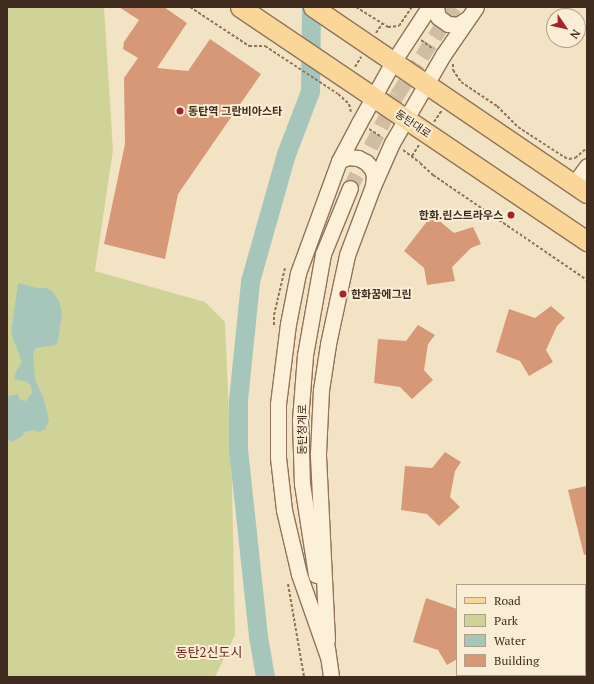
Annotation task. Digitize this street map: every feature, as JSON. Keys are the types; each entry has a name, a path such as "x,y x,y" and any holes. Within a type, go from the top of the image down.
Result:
{"main road":[{"name":"동탄대로","path":"240,7 287,39 342,83 373,97 587,241"},
{"path":"313,7 580,188"}],"street":[{"path":"328,657 300,574 284,510 278,457 278,404 288,324 298,273 339,161 393,62 405,29 429,7"},
{"path":"436,7 438,17 448,24 458,25 473,12"},
{"path":"328,657 318,453 322,390 328,344 347,255 372,186 392,143 443,56 473,12"},
{"path":"339,161 348,157 358,158 366,162 372,169 374,176 372,186"},
{"path":"580,188 587,166"},
{"name":"동탄청계로","path":"331,677 302,484 300,420 305,355 323,254 350,188"}],"path":[{"path":"190,7 249,46 266,46 286,59 342,83 382,24"},
{"path":"356,7 388,27 405,29 453,62 453,70 461,82 497,106 518,127 564,157 570,159 575,158 587,148"},
{"path":"405,29 412,7"},
{"path":"461,82 412,156 433,176 587,280"}],"green space":[{"path":"7,7 104,7 113,150 95,271 205,302 225,322 232,483 235,635 215,677 7,677"}],"water":[{"path":"18,283 37,288 46,288 52,291 59,301 62,313 58,342 55,345 36,348 33,355 35,379 44,400 49,420 45,429 39,432 33,430 25,432 21,437 11,442 7,439 7,396 18,394 20,400 26,401 32,393 31,386 27,382 14,379 22,362 11,333"}],"building":[{"name":"동탄역 그란비아스타","path":"119,7 164,7 187,23 157,68 188,71 210,39 261,74 178,194 165,259 104,244 125,144 124,78 138,58 123,49 124,42 139,20"},
{"path":"432,215 454,233 473,227 481,244 471,248 452,267 455,281 427,285 424,268 404,251"},
{"path":"551,306 565,318 557,326 546,350 553,362 529,376 520,361 496,352 509,309 535,318"},
{"path":"418,325 435,335 428,344 424,370 433,380 412,399 400,387 374,383 378,339 406,341"},
{"path":"445,452 461,462 455,471 450,497 460,507 439,526 427,514 401,510 405,466 432,468"},
{"path":"587,486 587,554 584,555 568,490"},
{"path":"426,598 456,609 456,660 447,665 438,650 413,642"}],"waterway":[{"path":"265,677 258,636 238,450 238,400 250,281 286,154 310,91 311,7"}],"tunnel":[{"path":"350,188 397,95 454,7"}],"place":[{"name":"동탄역 그란비아스타","path":"180,111"},
{"name":"한화.린스트라우스","path":"511,215"},
{"name":"한화꿈에그린","path":"343,294"}],"district":[{"name":"동탄2신도시","path":"209,652"}]}
